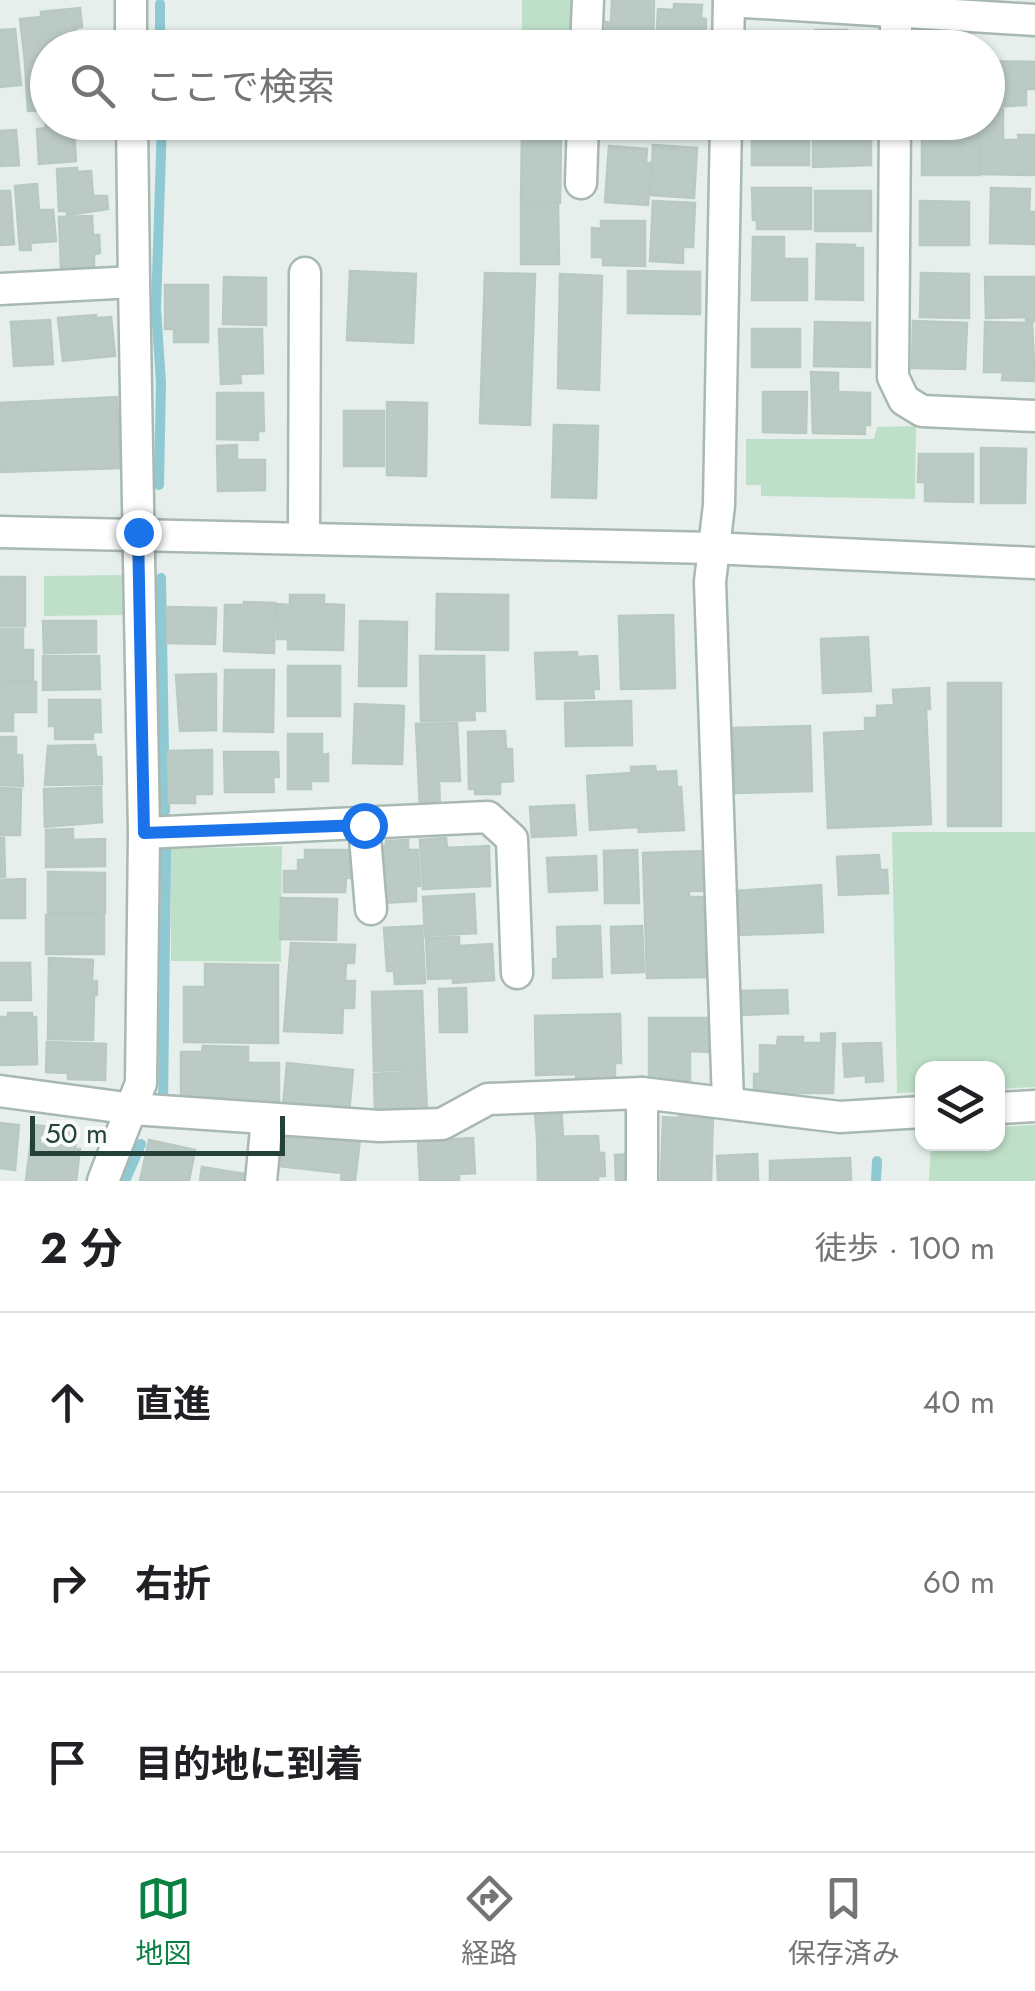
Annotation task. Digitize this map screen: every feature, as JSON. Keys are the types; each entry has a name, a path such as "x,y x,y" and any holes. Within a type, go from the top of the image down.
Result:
{"street":[{"path":"130,0 131,30"},
{"path":"587,30 588,0"},
{"path":"728,30 729,1 896,6 1035,20"},
{"path":"103,1181 141,1083 144,833 132,140"},
{"path":"580,183 582,140"},
{"path":"726,140 719,504 710,582 728,1102"},
{"path":"895,140 893,377 904,400 922,411 1035,416"},
{"path":"304,537 305,273"},
{"path":"0,289 134,282"},
{"path":"0,532 138,532 712,548 1035,563"},
{"path":"144,833 488,817 512,839 517,972"},
{"path":"364,825 372,908"},
{"path":"0,1092 133,1109 378,1126 442,1124 488,1098 642,1093 840,1117 915,1112"},
{"path":"642,1093 642,1181"},
{"path":"1005,1108 1035,1106"},
{"path":"261,1181 267,1119"}],"green space":[{"path":"522,0 572,0 570,30 522,30"},
{"path":"916,426 915,499 761,496 761,485 746,485 746,439 874,439 877,427"},
{"path":"124,575 124,615 44,616 44,576"},
{"path":"892,832 1035,832 1035,1087 1005,1089 1005,1061 915,1061 915,1092 897,1093"},
{"path":"282,846 281,962 171,961 170,849"},
{"path":"1035,1125 1035,1181 929,1181 931,1151 1005,1151 1005,1127"}],"building":[{"path":"612,0 654,0 653,30 606,30 606,22 611,23"},
{"path":"674,4 702,5 706,30 657,30 658,9 674,10"},
{"path":"80,8 82,27 30,30 30,62 25,62 20,19 41,17 41,12"},
{"path":"15,29 21,85 0,87 0,30"},
{"path":"1005,61 1035,62 1035,89 1026,89 1026,105 1005,106"},
{"path":"25,63 30,63 30,111 28,111"},
{"path":"16,130 19,165 0,166 0,131"},
{"path":"1018,135 1035,135 1035,175 980,174 980,140 1019,140"},
{"path":"38,140 75,140 76,161 39,164"},
{"path":"522,140 561,140 560,203 521,202"},
{"path":"752,140 809,140 809,165 752,165"},
{"path":"813,140 871,140 871,165 813,167"},
{"path":"922,140 980,140 980,175 922,175"},
{"path":"653,145 697,148 694,198 651,195"},
{"path":"609,146 647,149 646,163 651,163 648,205 605,202"},
{"path":"77,168 77,172 91,171 93,196 107,196 108,209 67,215 67,211 59,211 57,169"},
{"path":"37,184 39,210 53,210 56,241 30,243 31,250 20,250 15,186"},
{"path":"752,188 811,188 811,229 757,229"},
{"path":"991,188 1030,189 1029,212 1035,212 1035,244 990,243"},
{"path":"0,191 10,191 14,244 0,245"},
{"path":"815,191 871,191 871,231 815,231"},
{"path":"653,201 695,203 693,247 683,247 683,263 650,261"},
{"path":"920,201 969,202 969,245 920,245"},
{"path":"521,204 558,204 559,264 521,264"},
{"path":"92,216 93,235 99,235 100,253 94,254 94,267 61,268 59,217"},
{"path":"601,221 645,221 645,266 603,265 603,257 592,257 592,228 601,229"},
{"path":"753,237 784,237 784,259 807,259 807,300 752,300"},
{"path":"817,244 863,248 863,300 816,299"},
{"path":"350,271 416,274 413,343 347,340"},
{"path":"628,271 700,272 700,314 628,313"},
{"path":"485,273 535,274 530,425 480,423"},
{"path":"921,273 969,274 969,318 920,317"},
{"path":"560,274 602,276 599,390 558,388"},
{"path":"224,277 266,278 266,325 223,324"},
{"path":"985,277 1035,277 1035,321 1026,321 1026,317 986,318"},
{"path":"165,285 208,285 208,342 174,342 174,329 165,329"},
{"path":"111,317 115,356 63,361 58,318"},
{"path":"50,320 53,364 14,366 11,322"},
{"path":"913,321 967,323 965,369 912,368"},
{"path":"815,322 870,323 870,367 814,366"},
{"path":"985,322 1032,323 1035,381 1002,380 1003,372 984,372"},
{"path":"219,329 262,329 263,373 240,374 241,383 221,384"},
{"path":"752,329 800,329 800,367 752,367"},
{"path":"811,372 838,373 838,392 870,393 870,425 865,425 865,434 813,433"},
{"path":"763,392 807,392 806,433 763,432"},
{"path":"217,393 263,393 264,431 258,431 258,440 217,439"},
{"path":"117,397 120,468 0,472 0,403"},
{"path":"387,402 427,403 426,476 387,475"},
{"path":"344,411 384,411 384,466 344,466"},
{"path":"554,425 598,426 596,498 552,497"},
{"path":"237,445 237,460 265,460 265,490 218,491 217,446"},
{"path":"981,448 1026,449 1025,503 981,503"},
{"path":"919,454 973,454 973,502 925,501 925,482 918,482"},
{"path":"0,577 25,577 25,626 0,626"},
{"path":"437,594 508,595 508,650 436,649"},
{"path":"290,595 324,595 324,604 344,605 343,650 288,649 288,639 277,639 277,604 290,605"},
{"path":"275,603 274,653 224,651 225,605"},
{"path":"168,607 216,608 215,644 167,643"},
{"path":"673,615 675,688 621,689 619,616"},
{"path":"43,621 96,621 96,652 44,653"},
{"path":"360,621 407,622 406,686 359,686"},
{"path":"0,629 23,629 23,650 33,650 33,680 0,680"},
{"path":"868,637 871,691 823,693 821,639"},
{"path":"577,652 577,657 597,656 599,689 593,689 594,698 537,699 535,653"},
{"path":"43,656 99,656 100,689 43,690"},
{"path":"420,656 484,656 485,711 474,711 475,720 421,721"},
{"path":"288,666 340,666 340,716 288,716"},
{"path":"225,670 274,670 273,732 224,731"},
{"path":"216,674 216,730 180,731 176,675"},
{"path":"0,682 36,682 36,712 13,712 13,731 0,731"},
{"path":"948,683 1001,683 1001,826 948,826"},
{"path":"929,688 930,709 926,709 931,824 828,828 824,733 865,731 865,718 877,718 877,706 894,705 893,690"},
{"path":"49,700 100,700 101,732 93,732 93,739 55,739 55,726 49,726"},
{"path":"631,701 632,745 566,746 565,703"},
{"path":"355,704 404,706 402,764 353,763"},
{"path":"457,723 460,781 439,781 440,807 420,808 416,724"},
{"path":"810,726 812,791 735,793 733,728"},
{"path":"505,731 506,749 512,749 513,781 500,782 500,794 475,794 475,789 469,789 468,732"},
{"path":"288,734 322,734 322,755 328,754 328,781 311,781 311,789 288,789"},
{"path":"0,737 16,737 16,755 22,755 23,786 0,785"},
{"path":"95,745 96,757 101,757 102,784 45,785 48,746"},
{"path":"212,750 212,794 195,794 195,803 169,803 168,751"},
{"path":"224,752 278,752 279,777 273,777 274,792 225,792"},
{"path":"655,766 656,772 676,771 684,830 590,830 587,776 631,773 631,767"},
{"path":"101,787 102,822 45,827 44,789"},
{"path":"0,788 21,789 20,835 0,835"},
{"path":"574,805 576,835 532,837 530,807"},
{"path":"73,829 73,840 105,839 105,866 46,867 46,830"},
{"path":"0,838 4,838 5,877 0,877"},
{"path":"446,838 447,848 489,846 490,886 423,889 420,840"},
{"path":"408,840 408,850 418,850 420,886 416,886 416,901 381,903 379,846 386,846 386,841"},
{"path":"305,850 351,850 351,878 346,878 345,892 284,892 284,871 298,871 298,860 305,860"},
{"path":"637,850 639,903 605,903 604,851"},
{"path":"704,851 705,891 689,891 689,897 708,897 711,977 647,978 643,853"},
{"path":"879,855 880,870 887,870 888,893 839,895 837,857"},
{"path":"596,856 597,890 549,892 547,858"},
{"path":"48,872 105,873 105,913 48,913"},
{"path":"25,879 25,918 0,918 0,880"},
{"path":"821,885 823,932 738,935 737,891"},
{"path":"474,894 476,933 425,936 423,897"},
{"path":"281,898 337,899 336,940 280,939"},
{"path":"46,915 104,915 104,954 46,954"},
{"path":"422,926 425,983 395,984 394,971 387,971 384,928"},
{"path":"600,926 602,977 553,978 553,959 558,959 557,927"},
{"path":"642,926 644,972 612,973 611,927"},
{"path":"459,937 459,946 492,944 494,980 453,983 453,978 428,979 426,938"},
{"path":"291,943 355,945 354,963 346,963 345,981 355,981 354,1008 343,1008 342,1033 284,1031"},
{"path":"49,958 93,960 92,981 97,981 97,995 93,1040 48,1039"},
{"path":"0,963 30,963 31,1000 0,1000"},
{"path":"205,964 278,965 278,1043 184,1042 184,987 205,987"},
{"path":"466,988 467,1032 440,1032 439,989"},
{"path":"787,990 788,1013 742,1015 741,991"},
{"path":"422,991 425,1069 374,1071 372,992"},
{"path":"8,1013 32,1013 36,1017 37,1064 0,1065 0,1017 8,1017"},
{"path":"620,1014 621,1063 615,1063 615,1080 577,1086 576,1074 536,1075 535,1016"},
{"path":"649,1018 708,1018 708,1052 690,1051 690,1081 649,1081"},
{"path":"835,1033 833,1093 754,1093 754,1074 760,1074 760,1045 777,1046 778,1037 803,1037 803,1043 821,1043 821,1034"},
{"path":"47,1042 106,1044 105,1080 68,1079 68,1073 46,1072"},
{"path":"881,1043 883,1081 866,1082 866,1075 845,1077 843,1044"},
{"path":"203,1046 248,1047 248,1063 279,1063 279,1102 181,1099 181,1052 202,1052"},
{"path":"287,1063 353,1070 349,1113 283,1106"},
{"path":"425,1071 427,1110 375,1112 374,1074"},
{"path":"561,1107 563,1137 537,1137 535,1112"},
{"path":"679,1114 713,1115 711,1181 661,1181 663,1117 679,1118"},
{"path":"0,1123 19,1125 15,1170 0,1168"},
{"path":"33,1125 77,1130 75,1149 80,1149 76,1181 26,1180"},
{"path":"281,1131 360,1139 355,1181 341,1181 342,1173 277,1166"},
{"path":"598,1136 605,1176 598,1176 598,1181 538,1181 537,1137"},
{"path":"473,1138 475,1173 459,1174 459,1181 420,1181 418,1141"},
{"path":"149,1140 195,1150 189,1181 140,1181"},
{"path":"631,1154 632,1180 616,1180 615,1155"},
{"path":"757,1154 758,1181 718,1181 717,1156"},
{"path":"850,1158 851,1181 770,1181 770,1161"},
{"path":"202,1167 245,1174 244,1181 200,1181"}],"waterway":[{"path":"160,4 160,30"},
{"path":"159,485 161,383 156,308 161,140"},
{"path":"161,578 165,811"},
{"path":"163,1108 166,851"},
{"path":"125,1181 141,1144"},
{"path":"876,1181 877,1161"}],"route":[{"path":"138,532 144,833 364,825"}]}
